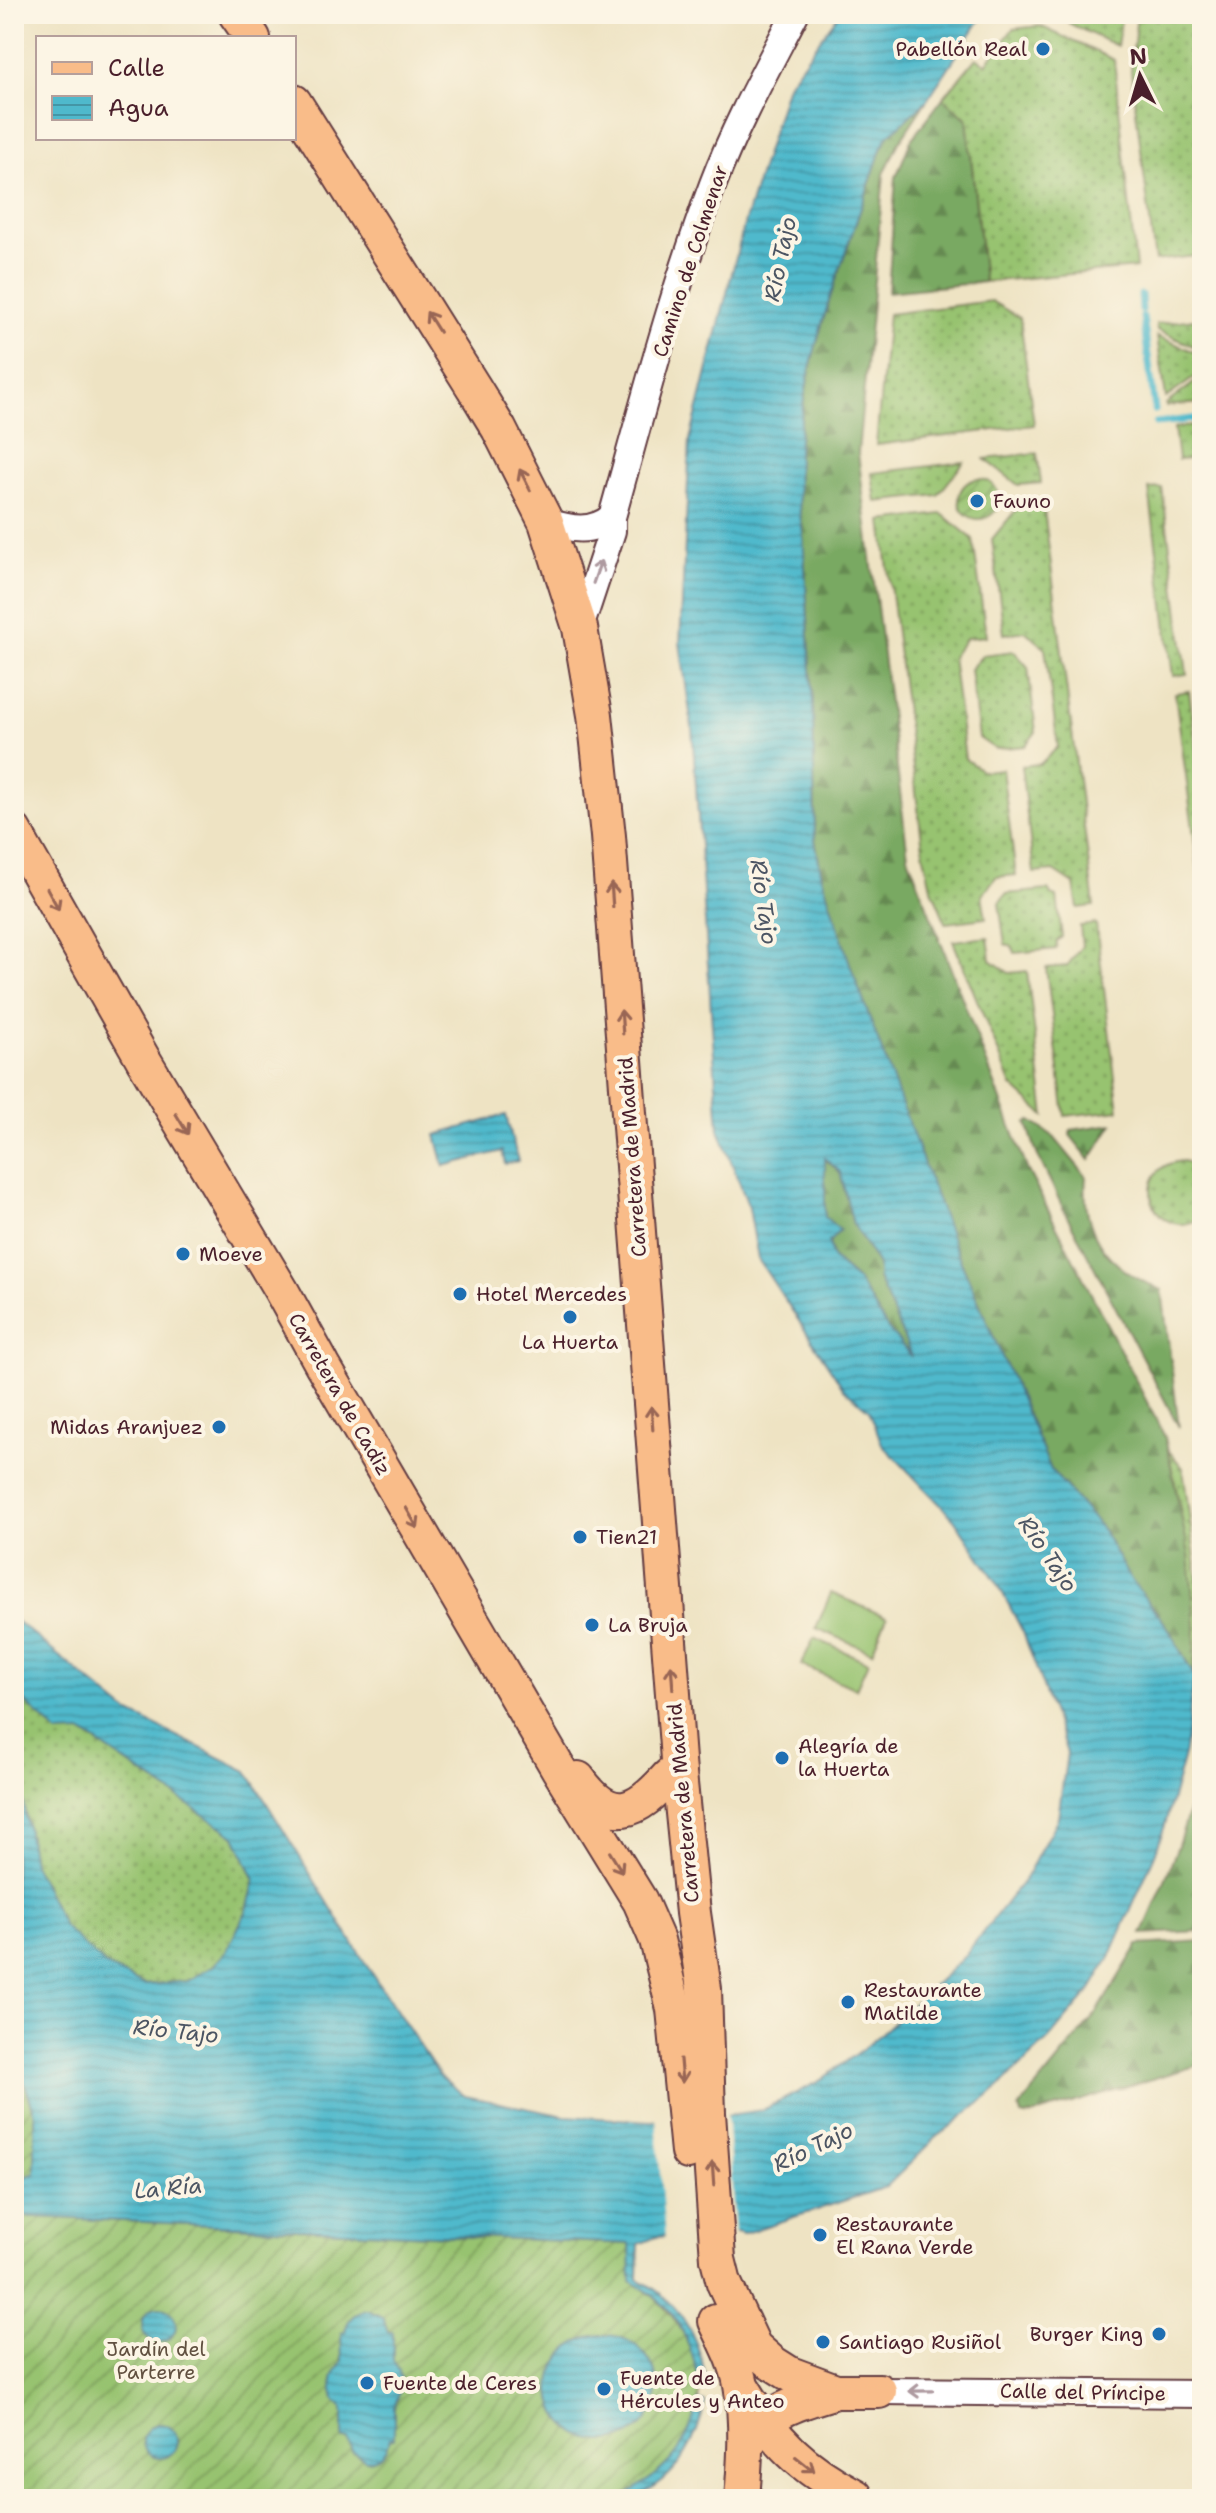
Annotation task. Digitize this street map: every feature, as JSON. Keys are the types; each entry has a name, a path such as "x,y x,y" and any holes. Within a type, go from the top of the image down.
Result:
{"main road":[{"path":"236,14 252,36"},
{"name":"Carretera de Madrid","path":"296,105 499,429 546,522 565,572 580,628 595,715 608,836 679,1773 699,1949 692,2027"},
{"name":"Carretera de Cadiz","path":"14,831 143,1059 281,1290 558,1768 640,1901 692,2027"},
{"path":"558,1768 572,1771 597,1803 617,1808 643,1802 669,1776 679,1773"},
{"path":"692,2027 705,2236 703,2292 738,2373 754,2436 742,2499"},
{"path":"705,2236 754,2347 790,2374 836,2391"},
{"path":"754,2436 780,2410 798,2402 836,2391 879,2391"},
{"path":"754,2436 783,2446 807,2466 858,2498"}],"street":[{"name":"Camino de Colmenar","path":"580,628 612,531 612,517 673,304 713,183 740,121 795,14"},
{"path":"546,522 588,530 601,526 612,517"},
{"name":"Calle del Príncipe","path":"879,2391 1202,2394"}],"green space":[{"path":"1072,14 1122,14 1117,46 1068,23"},
{"path":"1137,14 1202,14 1202,255 1155,261 1131,71"},
{"path":"1040,26 1114,60 1136,268 984,282 967,119 943,98 976,58 986,64 1013,29"},
{"path":"943,98 967,119 984,282 888,292 896,177 911,140"},
{"path":"927,100 898,144 884,174 858,453 908,856 1028,1171 1165,1437 1189,1554 1195,1624 1194,1676 1167,1626 1128,1576 1103,1530 1051,1470 954,1245 852,971 822,877 815,840 813,704 798,484 799,435 806,386 833,290 881,149 888,136"},
{"path":"991,301 1020,318 1034,425 876,445 888,314"},
{"path":"1202,318 1202,350 1157,330 1156,324"},
{"path":"1157,336 1202,355 1202,372 1166,398"},
{"path":"1202,377 1202,403 1166,406 1166,404"},
{"path":"1202,425 1202,458 1178,460 1174,428"},
{"path":"1037,453 1041,483 1018,485 985,459"},
{"path":"964,462 938,495 876,502 872,473"},
{"path":"979,479 993,485 999,499 993,513 979,519 965,513 959,499 965,485"},
{"path":"1162,488 1187,674 1173,676 1149,489"},
{"path":"1043,502 1094,906 1078,908 1074,884 1054,871 1034,873 1021,766 1040,764 1058,747 1045,648 1025,631 1004,634 992,539 1020,505"},
{"path":"942,514 973,539 986,636 966,638 952,657 965,759 983,771 1002,769 1016,875 996,877 982,895 986,918 946,923 931,887 924,856 882,521"},
{"path":"1014,651 1028,667 1036,732 1025,746 995,749 979,738 970,669 983,655"},
{"path":"1189,691 1202,793 1202,897 1175,693"},
{"path":"1048,890 1057,897 1062,937 1057,941 1056,949 1015,953 1012,947 1005,944 999,903 1006,894"},
{"path":"1096,924 1119,1110 1065,1116 1046,968 1067,966 1082,946 1080,926"},
{"path":"988,937 991,960 1009,973 1027,971 1045,1116 1012,1086 953,941"},
{"path":"1031,1121 1053,1136 1086,1176 1088,1216 1102,1248 1127,1272 1162,1290 1179,1427 1065,1212 1037,1154 1027,1123"},
{"path":"1113,1124 1090,1160 1070,1135 1071,1130"},
{"path":"824,1158 840,1172 853,1224 878,1265 878,1278 914,1360 888,1329 857,1280 832,1258 825,1217"},
{"path":"1183,1161 1202,1167 1202,1217 1185,1224 1170,1222 1159,1214 1151,1189 1155,1176 1165,1166"},
{"path":"1168,1450 1183,1468 1202,1613 1202,1683 1193,1695 1194,1633 1190,1572"},
{"path":"831,1593 887,1617 872,1652 816,1628"},
{"path":"814,1638 868,1662 856,1689 801,1665"},
{"path":"14,1691 83,1733 235,1836 255,1880 247,1910 226,1952 213,1966 188,1981 144,1985 106,1966 64,1927 33,1864 19,1776 14,1763"},
{"path":"1202,1757 1202,1931 1142,1934 1177,1847"},
{"path":"1202,1941 1202,2064 1021,2116 1019,2108 1096,2014 1138,1945"},
{"path":"14,2052 35,2114 35,2173 14,2182"},
{"name":"Jardín del Parterre","path":"14,2216 631,2244 631,2281 654,2297 673,2317 687,2340 696,2364 699,2389 696,2415 686,2440 669,2464 629,2493 628,2499 14,2499"}],"water":[{"path":"839,14 984,14 927,100 888,136 881,149 833,290 806,386 799,435 798,484 813,704 815,840 822,877 852,970 954,1245 1051,1470 1103,1530 1128,1576 1167,1626 1194,1676 1185,1751 1155,1854 1109,1959 1090,1991 1049,2039 990,2095 936,2138 886,2187 742,2234 656,2237 639,2244 638,2279 664,2297 691,2331 705,2375 698,2376 689,2345 676,2320 658,2300 631,2281 630,2244 14,2216 14,2182 35,2173 35,2114 14,2052 14,1763 19,1776 33,1864 64,1927 106,1966 144,1985 188,1981 213,1966 226,1952 247,1910 255,1880 235,1836 83,1733 58,1734 14,1691 14,1619 126,1711 247,1771 367,1966 440,2076 465,2096 565,2116 651,2121 736,2114 763,2110 818,2082 866,2047 961,1960 1026,1877 1058,1818 1067,1753 1023,1632 998,1584 954,1519 882,1444 869,1410 844,1389 758,1259 749,1208 719,1130 692,727 680,643 690,440 745,221 787,85","holes":["825,1158 840,1172 853,1224 878,1265 878,1278 912,1357 888,1329 857,1280 832,1258 829,1242 840,1230 825,1217"]},
{"path":"506,1115 518,1161 505,1164 502,1151 444,1166 436,1135"},
{"path":"159,2308 171,2313 176,2325 171,2337 159,2342 147,2337 142,2325 147,2313"},
{"name":"Fuente de Ceres","path":"368,2310 382,2317 388,2332 393,2332 393,2361 402,2386 394,2408 394,2438 390,2438 382,2454 366,2460 352,2452 348,2439 343,2439 343,2409 335,2399 332,2386 342,2361 341,2333 345,2332 352,2317"},
{"name":"Fuente de Hércules y Anteo","path":"604,2335 624,2339 642,2350 653,2368 657,2388 653,2408 642,2426 624,2437 604,2441 584,2437 566,2426 555,2408 551,2388 555,2368 566,2350 584,2339"},
{"path":"698,2401 705,2402 698,2429 686,2454 657,2484 628,2499 629,2493 655,2475 674,2456 688,2432"},
{"path":"160,2424 172,2429 177,2441 172,2453 160,2458 148,2453 143,2441 148,2429"}],"pier":[{"path":"727,2111 735,2234 665,2239 656,2117"}],"waterway":[{"path":"1141,295 1142,310"},
{"path":"1143,317 1155,410"},
{"path":"1156,423 1202,418"}],"place":[{"name":"Pabellón Real","path":"1043,49"},
{"name":"Fauno","path":"977,501"},
{"name":"Moeve","path":"183,1254"},
{"name":"Hotel Mercedes","path":"460,1294"},
{"name":"La Huerta","path":"570,1317"},
{"name":"Midas Aranjuez","path":"219,1427"},
{"name":"Tien21","path":"580,1537"},
{"name":"La Bruja","path":"592,1625"},
{"name":"Alegría de la Huerta","path":"782,1758"},
{"name":"Restaurante Matilde","path":"848,2002"},
{"name":"Restaurante El Rana Verde","path":"820,2235"},
{"name":"Burger King","path":"1159,2334"},
{"name":"Santiago Rusiñol","path":"823,2342"},
{"name":"Fuente de Ceres","path":"367,2383"},
{"name":"Fuente de Hércules y Anteo","path":"604,2389"}],"water label":[{"name":"Río Tajo","path":"780,259"},
{"name":"Río Tajo","path":"764,902"},
{"name":"Río Tajo","path":"1048,1554"},
{"name":"Río Tajo","path":"176,2031"},
{"name":"Río Tajo","path":"813,2147"},
{"name":"La Ría","path":"168,2188"}]}
